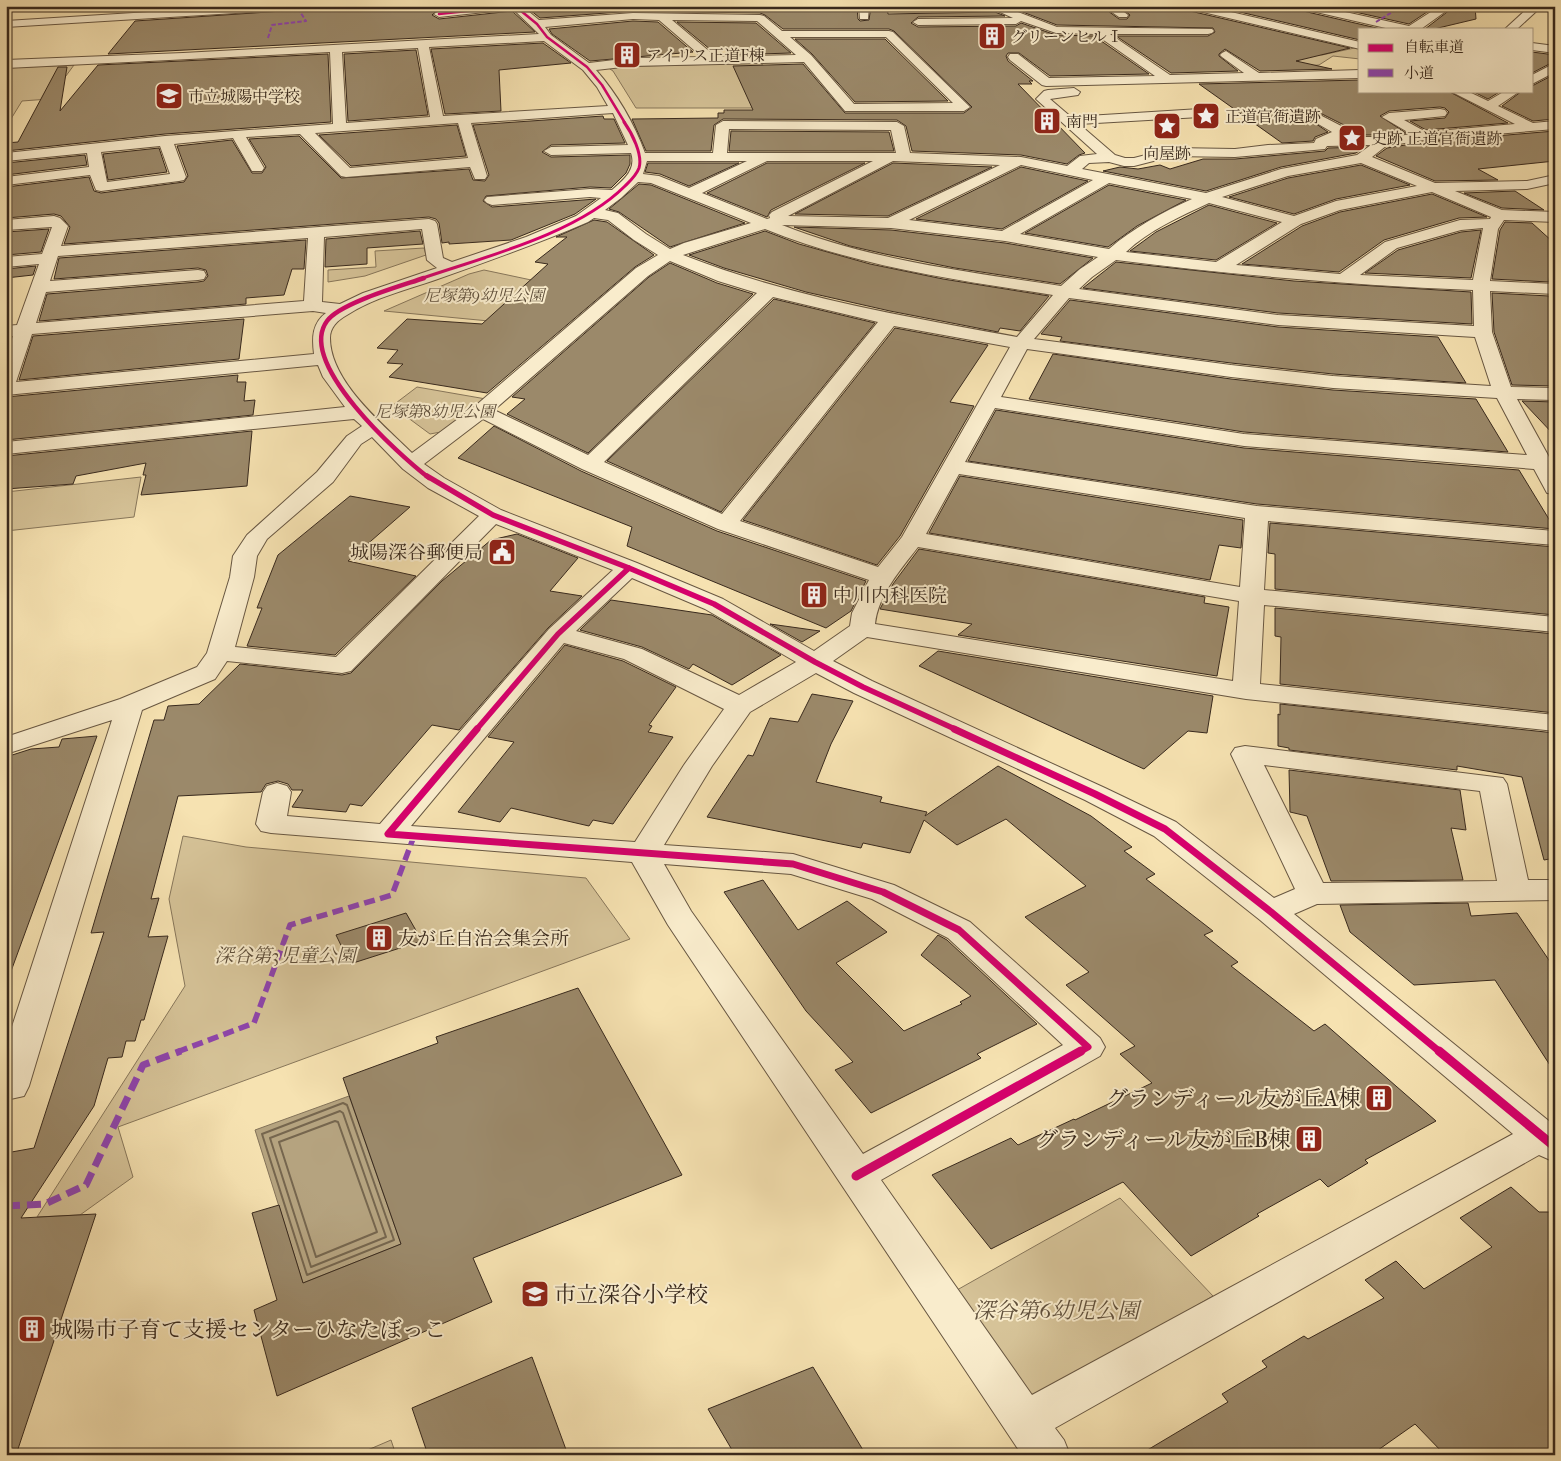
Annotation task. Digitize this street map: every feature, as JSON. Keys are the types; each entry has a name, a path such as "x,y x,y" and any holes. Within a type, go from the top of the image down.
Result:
{"street":[{"path":"101,31 108,18 110,6"},
{"path":"6,24 302,6"},
{"path":"698,6 702,9 740,7"},
{"path":"992,6 1056,30 1208,31"},
{"path":"1190,6 1358,46"},
{"path":"1303,6 1322,8 1402,28"},
{"path":"1415,28 1448,6"},
{"path":"1511,28 1537,6"},
{"path":"439,14 519,9 542,11"},
{"path":"519,9 587,67 602,85 617,109 639,153 639,168 634,177 594,213 532,240 369,297 342,310 327,321 321,338 324,358 333,377 366,419 411,464 436,483 492,515 629,568 714,604 815,662 1095,794 1165,830 1271,912 1548,1142 1026,1422"},
{"path":"1106,11 1128,15"},
{"path":"660,16 714,61"},
{"path":"6,64 184,57 417,44 660,16 760,18 807,58 850,108 964,107 889,34 781,34"},
{"path":"918,22 1050,17"},
{"path":"407,30 417,44 436,120"},
{"path":"1097,30 1169,80"},
{"path":"259,38 278,37"},
{"path":"184,57 193,42"},
{"path":"1534,46 1555,50"},
{"path":"80,61 90,47"},
{"path":"336,48 340,127"},
{"path":"1226,55 1258,78"},
{"path":"1014,57 1046,82 1358,74"},
{"path":"587,67 631,62 807,58"},
{"path":"1534,79 1555,66"},
{"path":"1124,93 1236,87 1226,78"},
{"path":"1096,94 1067,92 1048,94 1042,99 1110,158"},
{"path":"1458,92 1555,138"},
{"path":"1489,106 1512,92"},
{"path":"6,157 237,134 617,109"},
{"path":"1068,121 1200,113"},
{"path":"1424,136 1389,117 1440,114"},
{"path":"304,130 346,173 478,169 463,118"},
{"path":"1070,171 1085,159 1110,158 1124,162 1134,162 1173,152 1235,153 1277,148 1316,147 1320,146 1321,142 1342,132 1318,118"},
{"path":"720,156 723,125 897,126 898,158"},
{"path":"862,629 864,613 883,577 912,539 1021,343 1065,292 1086,273 1113,255 1128,241 1176,212 1251,181 1277,174 1362,158 1382,143 1424,136 1555,125"},
{"path":"237,134 257,168"},
{"path":"1321,142 1377,139 1394,141"},
{"path":"94,148 96,170 101,187 164,186 179,177 165,140"},
{"path":"551,151 767,157 1020,160 1208,198 1295,221"},
{"path":"690,193 767,157"},
{"path":"772,222 777,214 898,158"},
{"path":"1362,158 1435,187 1497,219"},
{"path":"891,222 1020,160"},
{"path":"6,181 96,170"},
{"path":"634,177 654,179 772,222 810,242 874,258 963,276 1065,292 1278,320 1482,332"},
{"path":"1006,236 1107,178"},
{"path":"1219,268 1295,221 1336,206 1435,187 1527,185 1555,178"},
{"path":"492,200 583,192 616,195"},
{"path":"594,213 613,216 640,237 669,255 724,277 769,291 888,319 1021,343 1156,362 1333,382 1506,393 1555,394"},
{"path":"1343,279 1391,245 1460,225 1497,219 1555,217"},
{"path":"1497,219 1490,229 1481,286 1482,332 1500,385 1548,464 1555,488"},
{"path":"6,225 54,222 60,226 6,383"},
{"path":"411,464 481,411 642,272 669,255 772,222 891,222 1006,236 1113,255 1219,268 1343,279 1555,289"},
{"path":"6,262 50,255 429,224 435,260 450,268"},
{"path":"313,306 316,232"},
{"path":"39,288 198,275"},
{"path":"590,464 769,291"},
{"path":"6,331 313,306 342,310"},
{"path":"726,524 888,319"},
{"path":"6,390 324,358"},
{"path":"989,401 1244,440 1548,464"},
{"path":"481,411 590,464 726,524 883,577"},
{"path":"6,448 366,419"},
{"path":"6,746 130,705 206,673 220,653 242,577 245,556 258,535 325,477 354,440 366,419"},
{"path":"953,467 1256,514 1555,538"},
{"path":"1246,691 1256,514"},
{"path":"220,653 342,665 492,515"},
{"path":"912,539 1251,596 1435,616 1555,624"},
{"path":"388,834 558,634 629,568"},
{"path":"643,854 698,765 740,706 815,662 862,629 1246,691 1555,724"},
{"path":"558,634 633,654 740,706"},
{"path":"6,1086 12,1086 130,705"},
{"path":"1313,894 1246,754 1493,784 1514,890"},
{"path":"277,792 271,824 643,854 794,864 883,892 959,930 1088,1047 856,1176"},
{"path":"643,854 679,918 1048,1455"},
{"path":"1271,912 1313,894 1555,890"}],"green space":[{"path":"1282,46 1322,55 1358,47 1358,59 1333,56 1319,65 1293,67"},
{"path":"761,63 794,108 636,108 613,71 607,67"},
{"path":"74,65 49,99 22,101 6,127 6,68"},
{"path":"424,248 426,255 365,276 328,282 328,270 376,267 375,251"},
{"name":"尼塚第9幼児公園","path":"484,270 536,281 489,321 384,311 469,274"},
{"name":"尼塚第8幼児公園","path":"417,387 486,399 446,431 430,434 392,406"},
{"path":"141,477 134,517 6,531 6,492"},
{"name":"深谷第3児童公園","path":"183,836 246,847 586,878 630,939 118,1127 133,1177 80,1215 37,1217 185,986 169,899"},
{"name":"深谷第6幼児公園","path":"1120,1198 1213,1296 1033,1400 957,1290"},
{"path":"391,1440 396,1455 356,1455"}],"water":[{"path":"349,1096 401,1244 303,1283 255,1130"}],"building":[{"path":"357,6 464,6 438,9 432,15 439,19 512,11 535,32 108,54 135,21"},
{"path":"525,6 857,6 858,19 860,21 869,20 871,6 887,6 888,14 995,12 1005,16 918,17 911,23 918,27 1016,26 1021,23 1056,35 1094,36 1149,74 1050,76 1019,53 1008,53 1006,56 1008,61 1033,81 1029,81 1032,84 1018,84 1085,153 1067,164 1021,155 912,151 906,126 897,120 723,119 714,125 711,151 646,151 632,119 718,118 718,113 724,113 724,110 753,110 733,66 803,64 845,113 964,113 972,107 894,31 889,29 783,29 760,13 633,11 540,18"},
{"path":"1022,6 1101,6 1119,19 1127,19 1130,15 1119,6 1183,6 1190,11 1350,48 1296,61 1332,69 1260,71 1225,49 1219,56 1238,71 1171,73 1116,36 1208,36 1215,32 1213,28 1057,25 1020,11"},
{"path":"1214,6 1296,6 1303,11 1377,28 1358,28 1358,40"},
{"path":"1328,6 1436,6 1409,24"},
{"path":"1455,6 1475,6 1476,19 1438,28 1426,28"},
{"path":"633,21 658,22 693,52 590,61 552,34 549,29"},
{"path":"677,22 756,23 791,53 728,55 728,49 711,50"},
{"path":"795,39 885,39 948,101 855,102 812,54"},
{"path":"543,43 571,63 499,70 501,111 445,114 431,49"},
{"path":"416,50 428,115 348,121 344,54"},
{"path":"1534,52 1555,55 1555,61 1534,72"},
{"name":"市立城陽中学校","path":"328,54 331,122 165,134 6,151 6,143 18,142 58,67 67,67 60,111 98,65"},
{"path":"1555,74 1555,119 1533,121 1502,106 1521,92 1534,92 1534,85"},
{"path":"1358,80 1358,92 1450,92 1508,123 1426,130 1410,121 1445,118 1449,112 1445,108 1440,107 1389,111 1380,116 1406,133 1393,135 1348,135 1351,132 1348,127 1318,112 1311,114 1309,119 1328,132 1315,137 1313,141 1282,143 1199,84"},
{"path":"1474,92 1499,92 1488,99"},
{"path":"603,116 604,119 614,119 625,143 551,145 542,152 551,157 630,155 630,164 626,173 611,188 590,187 486,196 483,201 492,207 596,199 575,214 511,240 442,243 439,223 436,219 429,217 64,244 70,227 61,216 54,214 6,218 6,187 89,177 94,191 101,193 184,182 188,176 177,146 232,140 252,173 262,173 266,167 249,139 299,136 341,178 469,169 473,180 485,181 489,175 473,125"},
{"path":"457,125 466,156 351,166 319,135"},
{"path":"731,131 889,132 894,151 729,151"},
{"path":"1555,131 1555,161 1478,169 1498,180 1435,181 1376,156 1387,148 1424,142"},
{"path":"1365,147 1356,153 1281,167 1206,191 1103,171 1120,167 1138,169 1160,165 1170,169 1203,159 1235,159 1325,151 1328,148"},
{"path":"159,148 167,172 108,180 103,154"},
{"path":"85,155 87,165 6,175 6,163"},
{"path":"648,163 739,163 689,186 660,174 645,172"},
{"path":"767,163 865,163 771,210 767,217 707,193"},
{"path":"893,163 992,167 888,216 795,214"},
{"path":"1361,165 1410,185 1336,199 1294,214 1229,197 1288,178"},
{"path":"1021,167 1088,181 1002,229 916,219"},
{"path":"639,184 651,185 745,223 670,247 619,212 609,209"},
{"path":"1109,185 1186,200 1137,226 1108,247 1025,233"},
{"path":"1515,191 1544,210 1502,208 1464,193"},
{"path":"1432,194 1487,217 1459,218 1384,240 1339,272 1242,264 1302,226 1340,212"},
{"path":"1209,205 1277,223 1216,260 1130,251 1156,232"},
{"path":"594,220 607,222 654,255 635,267 487,393 389,377 403,364 387,363 398,350 377,348 407,319 482,324 548,264 535,262 567,237 556,237"},
{"path":"1505,222 1532,223 1553,242 1549,282 1492,279 1500,230"},
{"path":"794,227 891,230 1005,243 1093,258 1060,284 955,268 885,254 850,246"},
{"path":"49,229 41,252 6,255 6,232"},
{"path":"1481,230 1471,278 1365,273 1398,250 1461,232"},
{"path":"420,231 423,244 367,248 367,264 325,267 326,239"},
{"path":"765,231 799,244 870,264 943,279 1049,296 1020,331 1000,328 998,332 806,292 724,268 689,255"},
{"path":"306,240 304,269 292,269 284,295 246,298 246,304 39,321 47,294 198,282 204,281 208,276 206,270 198,268 54,279 59,258"},
{"path":"1116,262 1294,281 1471,292 1472,324 1278,313 1083,288"},
{"path":"670,263 717,283 753,294 588,453 507,414 525,399 512,397 649,277"},
{"path":"36,266 33,275 6,278 6,269"},
{"path":"1492,293 1549,296 1555,333 1555,386 1512,385 1494,332"},
{"path":"774,299 875,323 721,512 607,461"},
{"path":"1070,300 1278,327 1438,337 1466,383 1333,374 1231,363 1060,341 1062,337 1041,334"},
{"path":"244,319 239,359 19,380 33,336"},
{"path":"895,328 988,345 950,402 974,406 900,536 877,565 743,520"},
{"path":"1053,354 1231,379 1333,390 1476,399 1508,452 1244,432 1029,399"},
{"path":"238,375 237,382 246,382 244,401 255,400 253,415 6,440 6,397"},
{"path":"1522,401 1555,402 1555,436"},
{"path":"996,410 1244,448 1519,470 1555,529 1257,504 968,461"},
{"path":"494,426 581,471 717,531 866,581 851,611 826,628 627,546 632,527 458,458"},
{"path":"252,431 247,486 141,495 146,475 143,475 146,463 76,476 73,484 6,489 6,456"},
{"path":"960,476 1243,520 1241,548 1219,545 1210,580 929,533"},
{"path":"350,496 410,507 348,561 416,576 335,655 247,646 262,608 257,608 278,555"},
{"path":"1270,523 1555,547 1555,615 1275,589 1275,554 1268,553"},
{"path":"517,534 578,558 550,591 582,596 548,628 459,730 432,725 362,806 350,804 346,812 292,807 303,790 292,790 288,784 278,781 266,784 261,792 178,796 151,899 159,898 148,937 168,936 144,1020 141,1020 135,1041 126,1041 122,1057 108,1058 94,1106 21,1218 96,1214 16,1455 6,1455 6,1153 34,1148 104,932 91,933 154,720 164,720 168,706 199,704 240,664 342,675 351,673 442,581 491,540"},
{"path":"919,549 1205,597 1204,603 1229,607 1217,676 958,635 972,624 880,609 893,584"},
{"path":"611,600 712,615 781,655 732,685 693,664 689,669 642,647 580,630"},
{"path":"1275,608 1555,634 1555,713 1280,684 1281,637 1275,636"},
{"path":"770,624 820,631 802,642"},
{"path":"565,645 623,661 676,687 649,725 652,726 648,732 673,737 613,824 593,820 589,826 511,808 500,822 458,812 514,742 488,737"},
{"path":"938,651 1213,696 1207,733 1188,731 1144,769 919,666"},
{"path":"812,694 853,701 831,744 816,782 882,797 880,802 927,812 925,816 998,766 1091,816 1132,847 1124,851 1155,874 1146,879 1213,931 1204,935 1238,962 1231,966 1314,1031 1325,1024 1436,1121 1365,1160 1368,1163 1328,1187 1320,1179 1257,1214 1259,1216 1191,1256 1123,1182 991,1249 932,1175 1011,1138 1018,1145 1152,1083 1120,1054 1135,1046 1066,985 1089,972 1025,917 1086,886 1006,819 957,845 924,820 910,853 863,843 861,848 707,817 748,755 753,756 770,718 798,722"},
{"path":"1280,704 1555,733 1555,858 1544,860 1522,777 1457,766 1457,770 1289,750 1289,748 1278,746 1278,714 1280,715"},
{"path":"97,736 10,974 6,973 6,757 31,749 59,747 62,739"},
{"path":"1289,770 1460,790 1466,830 1451,828 1463,880 1331,881 1307,816 1290,812"},
{"path":"763,880 798,930 847,901 887,932 836,963 904,1031 962,1004 960,1002 971,996 921,955 938,935 947,940 1037,1024 977,1054 981,1058 871,1113 835,1070 853,1062 806,1011 724,892"},
{"path":"1468,903 1471,916 1517,913 1555,969 1555,1073 1495,980 1414,985 1350,932 1340,905"},
{"name":"友が丘自治会集会所","path":"406,913 422,941 350,964 336,935"},
{"path":"578,988 682,1175 473,1258 492,1302 277,1396 254,1310 277,1300 252,1213 279,1205 303,1283 401,1244 343,1078 438,1043 436,1037"},
{"path":"1511,1187 1539,1212 1555,1212 1555,1455 1445,1455 1415,1424 1371,1455 1139,1455 1228,1402 1222,1394 1267,1367 1262,1361 1304,1336 1308,1339 1384,1298 1365,1280 1396,1261 1424,1289 1492,1247 1460,1218"},
{"path":"532,1357 568,1455 428,1455 412,1408"},
{"path":"813,1367 866,1455 735,1455 708,1409"}],"marked path":[{"path":"1376,22 1402,6"},
{"path":"268,38 272,25 306,21 297,7"},
{"path":"6,1206 45,1204 86,1185 143,1065 254,1023 290,925 392,895 414,836"}],"cycle path":[{"path":"439,14 515,6 519,9 537,24 547,37 587,67 602,85 627,126 640,157 639,168 634,177 616,195 582,219 532,240 369,297 342,310 327,321 321,337 324,359 333,377 359,412 411,464 436,483 493,515 629,568 714,604 815,662 863,687 1095,794 1165,829 1271,912 1555,1147"},
{"path":"629,568 558,634 388,834 793,864 883,892 959,930 1088,1047 856,1176"}],"place":[{"name":"グリーンヒルⅠ","path":"992,36"},
{"name":"アイリス正道F棟","path":"627,55"},
{"name":"市立城陽中学校","path":"169,96"},
{"name":"正道官衙遺跡","path":"1206,116"},
{"name":"南門","path":"1047,121"},
{"name":"向屋跡","path":"1167,126"},
{"name":"史跡 正道官衙遺跡","path":"1352,138"},
{"name":"城陽深谷郵便局","path":"502,552"},
{"name":"中川内科医院","path":"814,595"},
{"name":"友が丘自治会集会所","path":"379,938"},
{"name":"グランディール友が丘A棟","path":"1379,1098"},
{"name":"グランディール友が丘B棟","path":"1309,1139"},
{"name":"市立深谷小学校","path":"535,1294"},
{"name":"城陽市子育て支援センターひなたぼっこ","path":"32,1329"}]}
